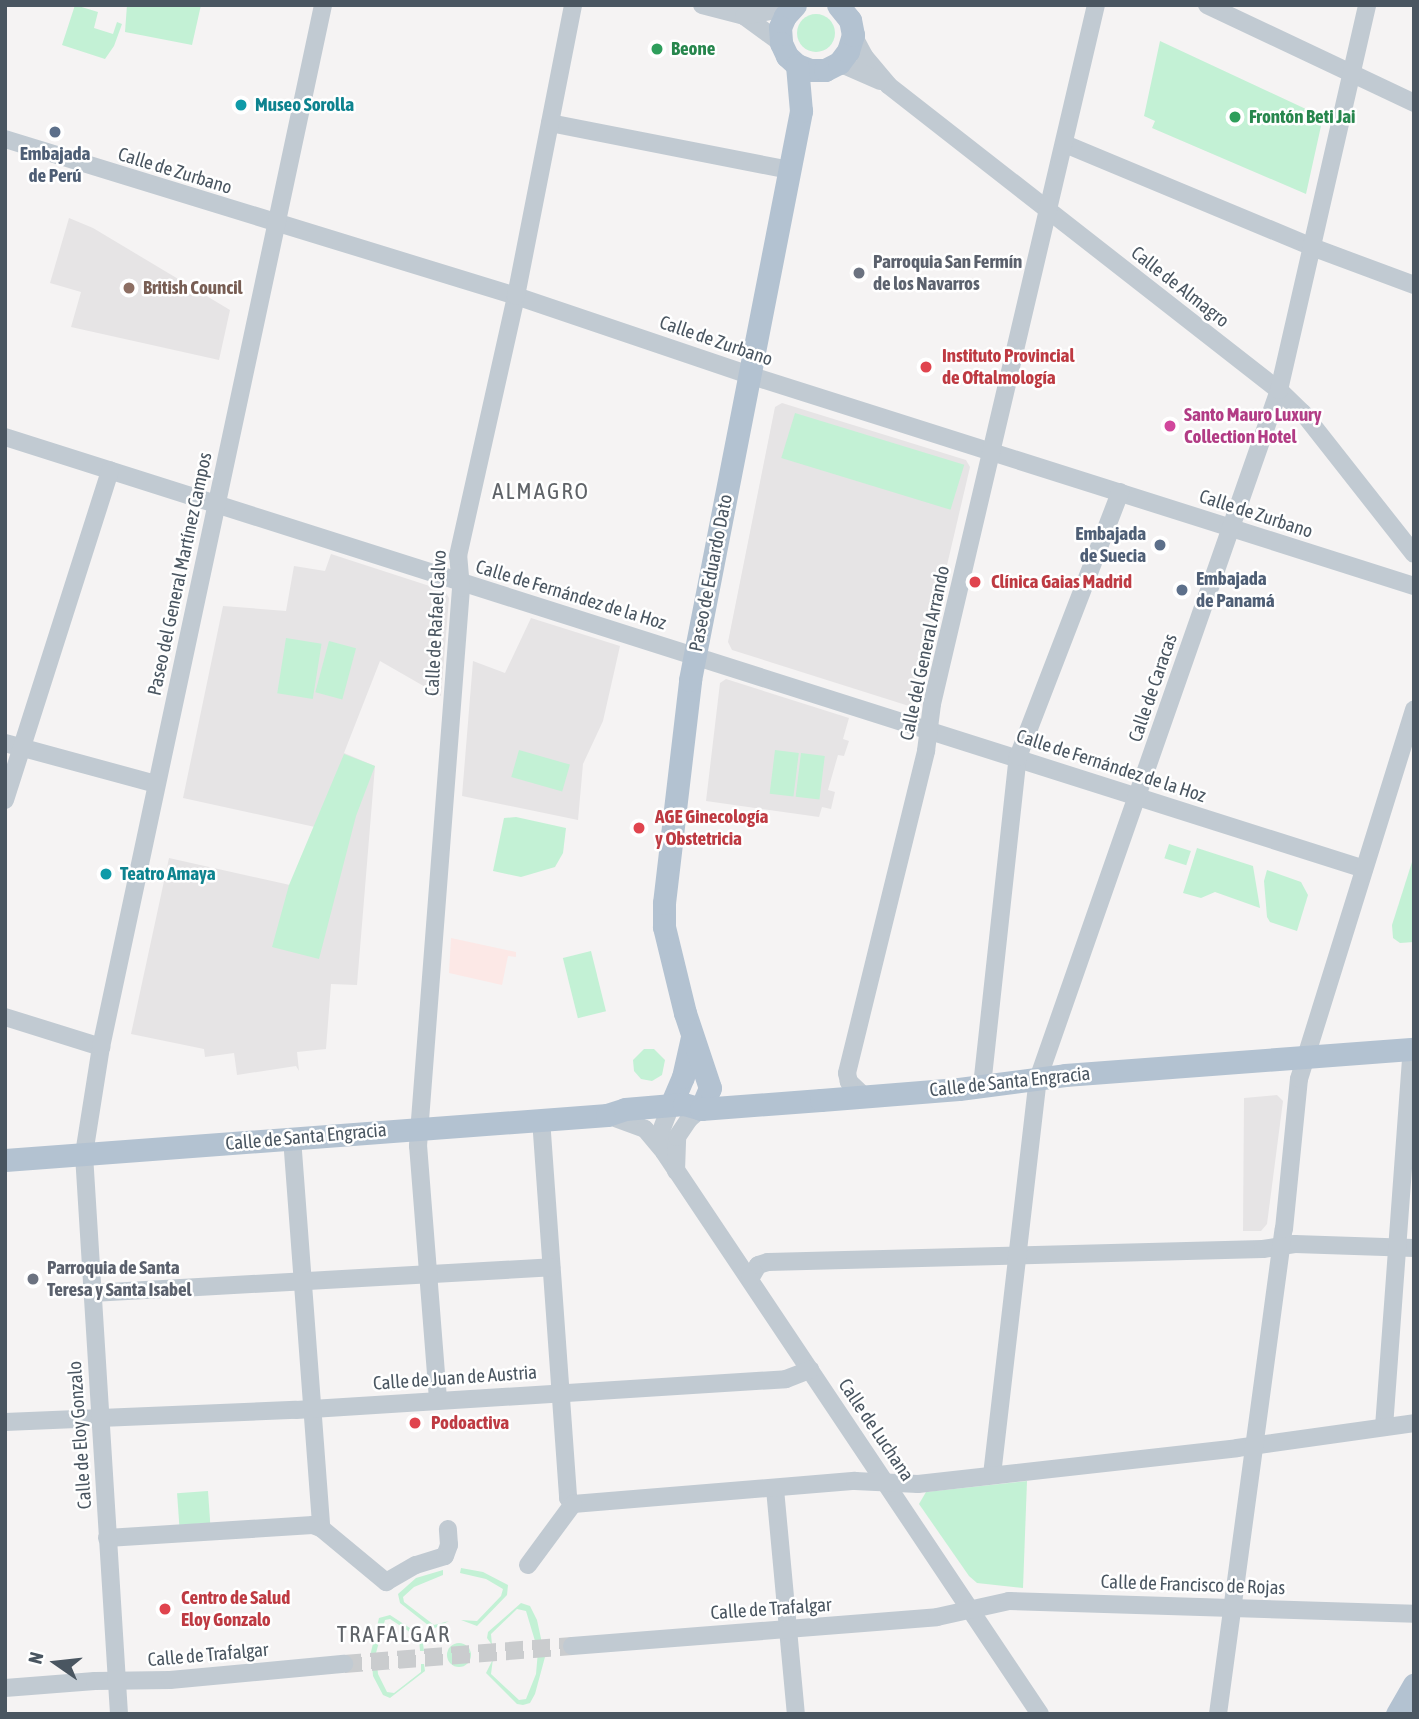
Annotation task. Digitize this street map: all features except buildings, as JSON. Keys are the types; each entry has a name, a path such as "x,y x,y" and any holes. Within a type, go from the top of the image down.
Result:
{"main road":[{"path":"793,6 780,27 781,43 787,56 797,65 810,70 832,66"},
{"path":"840,6 850,20 853,35"},
{"name":"Paseo de Eduardo Dato","path":"801,111 832,66 848,51 853,35"},
{"name":"Paseo de Eduardo Dato","path":"701,1109 710,1088 704,1062 692,1037 663,916 694,655 801,111 797,65"},
{"path":"671,1105 682,1077 692,1037"},
{"name":"Calle de Santa Engracia","path":"5,1160 607,1115 625,1109 684,1104 701,1109 1413,1050"},
{"path":"1397,1714 1414,1684"}],"street":[{"name":"Paseo del General Martínez Campos","path":"85,1153 101,1047 323,5"},
{"name":"Calle de Rafael Calvo","path":"438,1399 427,1274 419,1127 460,582 458,556 516,296 573,5"},
{"path":"702,5 744,16 781,43"},
{"name":"Calle del General Arrando","path":"864,1096 849,1082 847,1073 931,731 932,704 1050,212 1096,5"},
{"path":"1207,5 1414,103"},
{"name":"Calle de Caracas","path":"992,1475 1038,1079 1279,390 1367,5"},
{"path":"744,16 793,6"},
{"name":"Calle de Almagro","path":"853,35 864,56 888,85 1279,390 1303,413 1414,554"},
{"name":"Calle de Almagro","path":"832,66 888,85"},
{"path":"550,123 790,170"},
{"name":"Calle de Zurbano","path":"5,139 516,296 749,375 1414,586"},
{"path":"1065,144 1312,247 1414,285"},
{"name":"Calle de Fernández de la Hoz","path":"5,437 1364,869"},
{"path":"5,800 13,746 110,470"},
{"path":"982,1086 1018,757 1120,492"},
{"path":"1218,1714 1282,1247 1299,1079 1414,709"},
{"path":"13,746 156,784"},
{"path":"5,1017 101,1047"},
{"path":"1384,1427 1395,1247 1413,1050"},
{"path":"664,1152 660,1133 671,1105"},
{"path":"676,1171 677,1137 701,1109"},
{"name":"Calle de Santa Engracia","path":"607,1115 645,1129 664,1152"},
{"path":"541,1119 568,1497 573,1504"},
{"path":"292,1138 321,1528"},
{"name":"Calle de Luchana","path":"664,1152 1040,1714"},
{"name":"Calle de Eloy Gonzalo","path":"85,1153 119,1714"},
{"path":"750,1279 758,1265 768,1262 1282,1247 1296,1244 1414,1248"},
{"path":"92,1293 551,1267"},
{"name":"Calle de Juan de Austria","path":"5,1422 311,1409 794,1378 810,1370"},
{"path":"527,1565 573,1504 855,1481 918,1483 1253,1445 1414,1423"},
{"path":"775,1489 796,1714"},
{"path":"107,1538 313,1525 321,1528 382,1581 388,1581 416,1566 445,1556 449,1545 448,1529"},
{"name":"Calle de Francisco de Rojas","path":"972,1609 1009,1601 1414,1614"},
{"name":"Calle de Trafalgar","path":"572,1646 937,1617 972,1609"},
{"name":"Calle de Trafalgar","path":"5,1688 170,1680 344,1664"}],"shaded area":[{"name":"British Council","path":"69,218 93,228 230,310 219,360 71,327 81,292 50,283"},
{"path":"782,403 966,460 970,467 915,702 909,706 732,650 728,642 775,407"},
{"path":"331,554 445,591 449,598 441,696 380,661 344,753 375,766 357,985 331,984 326,1049 297,1052 299,1071 296,1066 237,1075 234,1053 205,1057 204,1049 131,1034 169,858 290,885 315,827 183,798 223,606 286,611 294,566 325,571"},
{"path":"531,618 620,646 603,721 583,764 578,820 462,796 473,661 505,673"},
{"path":"726,679 849,718 843,739 849,741 844,756 838,755 828,790 835,792 831,809 822,807 819,817 706,801 720,683"},
{"path":"451,938 516,952 516,957 508,956 502,985 449,973"},
{"path":"1277,1095 1283,1101 1267,1224 1261,1231 1243,1231 1244,1098"}],"green space":[{"path":"75,5 98,12 94,28 113,34 117,22 122,24 114,46 105,59 62,45"},
{"path":"127,5 201,5 192,45 125,32"},
{"path":"816,14 830,19 835,33 830,47 816,52 802,47 797,33 802,19"},
{"name":"Frontón Beti Jai","path":"1160,41 1323,117 1306,194 1152,128 1155,121 1144,116"},
{"path":"795,413 964,465 951,510 781,458"},
{"path":"286,638 322,644 313,699 277,693"},
{"path":"329,641 356,648 342,699 315,692"},
{"path":"519,750 570,765 562,792 511,777"},
{"path":"775,750 799,753 793,797 770,794"},
{"path":"801,753 825,756 819,800 796,797"},
{"path":"344,754 375,766 356,816 319,959 272,947 289,885"},
{"path":"516,817 566,828 563,853 555,867 521,877 493,871 504,818"},
{"path":"1169,844 1191,851 1186,865 1164,858"},
{"path":"1197,848 1253,866 1260,908 1215,892 1201,898 1183,893"},
{"path":"1412,862 1414,942 1400,943 1393,938 1392,925"},
{"path":"1267,870 1301,882 1308,895 1297,931 1270,922 1267,917 1264,881"},
{"path":"591,951 606,1011 578,1018 563,958"},
{"path":"644,1049 654,1049 665,1060 662,1075 652,1081 641,1079 634,1071 633,1060"},
{"path":"1027,1481 1023,1588 977,1583 969,1576 919,1504 926,1492"},
{"path":"208,1491 210,1523 179,1525 177,1493"},
{"path":"461,1568 483,1572 508,1585 507,1595 477,1626 461,1620 477,1621 501,1596 503,1589 486,1579 460,1573"},
{"path":"443,1570 443,1575 414,1587 403,1597 404,1602 434,1625 449,1621 433,1629 400,1603 398,1594 416,1578"},
{"path":"521,1603 530,1606 537,1620 545,1657 535,1694 530,1703 523,1705 517,1704 486,1673 493,1659 491,1674 519,1700 526,1699 536,1674 538,1651 526,1611 517,1609 491,1634 492,1645 487,1638 488,1632"},
{"path":"390,1615 422,1636 424,1651 420,1651 419,1638 390,1619 385,1620 376,1653 378,1674 387,1692 394,1693 421,1672 421,1664 424,1664 425,1671 390,1698 383,1695 373,1676 371,1652 379,1618"},
{"path":"459,1643 467,1647 471,1655 467,1663 459,1667 451,1663 447,1655 451,1647"}],"tunnel":[{"path":"344,1664 572,1646"}],"place":[{"name":"Beone","path":"657,49"},
{"name":"Museo Sorolla","path":"241,105"},
{"name":"Frontón Beti Jai","path":"1235,117"},
{"name":"Embajada de Perú","path":"55,132"},
{"name":"Parroquia San Fermín de los Navarros","path":"859,273"},
{"name":"British Council","path":"129,288"},
{"name":"Instituto Provincial de Oftalmología","path":"926,367"},
{"name":"Santo Mauro Luxury Collection Hotel","path":"1170,426"},
{"name":"Embajada de Suecia","path":"1160,545"},
{"name":"Clínica Gaias Madrid","path":"975,582"},
{"name":"Embajada de Panamá","path":"1182,590"},
{"name":"AGE Ginecología y Obstetricia","path":"639,828"},
{"name":"Teatro Amaya","path":"106,874"},
{"name":"Parroquia de Santa Teresa y Santa Isabel","path":"33,1279"},
{"name":"Podoactiva","path":"415,1423"},
{"name":"Centro de Salud Eloy Gonzalo","path":"165,1609"}],"district":[{"name":"ALMAGRO","path":"541,491"},
{"name":"TRAFALGAR","path":"394,1634"}]}
